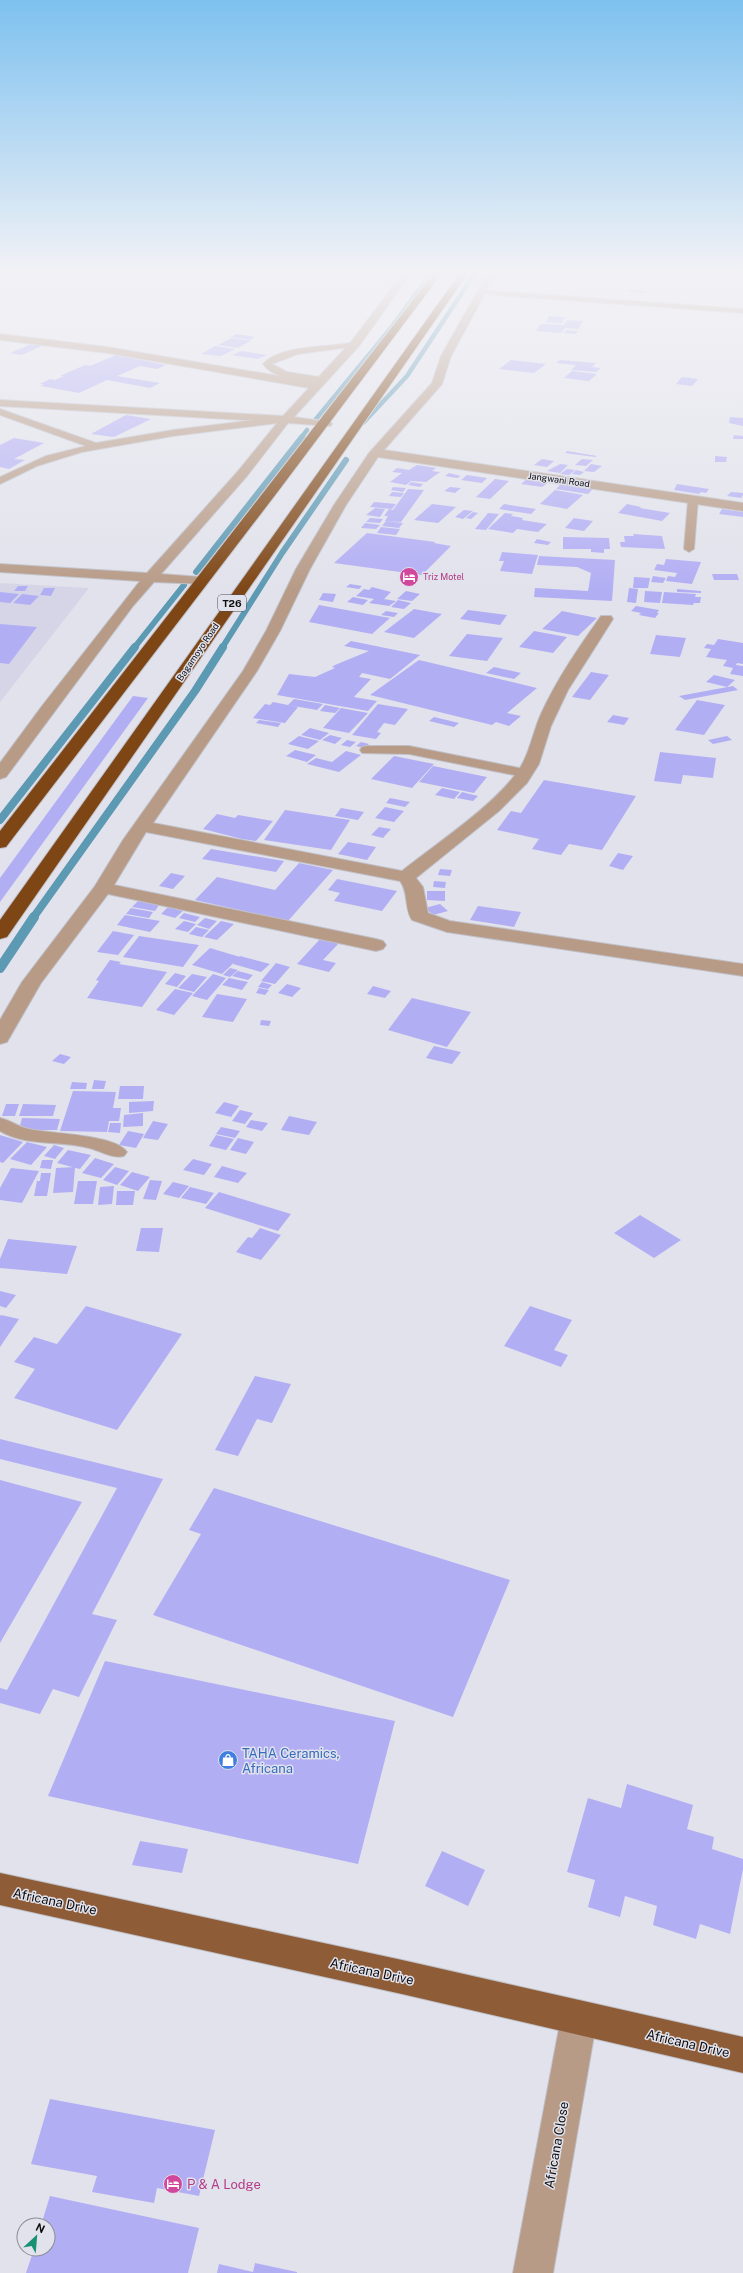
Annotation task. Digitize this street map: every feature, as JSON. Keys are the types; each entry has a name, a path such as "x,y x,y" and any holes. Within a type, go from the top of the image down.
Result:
{"highway":[{"path":"0,843 201,581 326,424 359,379"},
{"name":"Bagamoyo Road","path":"0,933 389,379"}],"main road":[{"name":"Africana Drive","path":"0,1889 743,2056"}],"street":[{"path":"295,379 320,383"},
{"path":"0,774 47,709 150,577 243,473 286,419 324,379"},
{"path":"0,1038 32,982 103,888 142,826 250,671 273,631 314,550 375,453 437,384 439,379"},
{"path":"0,403 286,419 326,424"},
{"name":"Jangwani Road","path":"375,453 413,457 743,507"},
{"path":"0,568 201,581"},
{"path":"406,877 494,807 531,764 543,726 560,690 606,619"},
{"path":"142,826 406,877 414,886 419,916 447,926 743,970"},
{"path":"103,888 376,945"},
{"name":"Africana Close","path":"534,2273 579,2018"}],"lane":[{"path":"304,379 320,383"},
{"path":"0,412 94,446"},
{"path":"0,481 16,471 52,456 94,446 189,430 286,419"},
{"path":"689,549 693,500"},
{"path":"367,750 408,750 524,773"},
{"path":"0,1123 6,1128 30,1135 88,1142 118,1152"}],"shaded area":[{"path":"0,583 89,588 0,702"}],"building":[{"path":"50,379 136,379 160,383 150,388 107,380 79,393 41,386 44,384 40,384"},
{"path":"573,379 591,379 589,381"},
{"path":"680,379 698,379 692,386 676,384"},
{"path":"126,415 151,419 114,437 91,434"},
{"path":"730,417 743,418 743,426 729,423"},
{"path":"734,435 743,436 743,439 733,439"},
{"path":"14,438 44,443 14,459 25,460 9,469 0,467 0,445"},
{"path":"567,451 597,456 565,453"},
{"path":"715,456 727,457 726,462 715,462"},
{"path":"542,459 554,461 547,467 534,465"},
{"path":"582,459 593,460 586,466 575,465"},
{"path":"560,464 568,465 560,473 547,471"},
{"path":"591,464 602,466 594,472 584,471"},
{"path":"417,465 436,468 432,471 440,472 426,482 411,481 406,485 390,482 402,473 392,472 397,468 409,470"},
{"path":"567,469 575,470 569,475 560,474"},
{"path":"576,470 584,472 580,475 572,474"},
{"path":"449,473 461,476 457,478 445,476"},
{"path":"467,475 487,478 482,483 461,480"},
{"path":"528,478 549,482 542,487 521,484"},
{"path":"495,479 509,481 490,499 476,497"},
{"path":"411,482 423,484 420,487 408,485"},
{"path":"561,484 593,489 588,494 556,489"},
{"path":"677,484 709,489 706,493 701,492 699,494 674,490"},
{"path":"393,487 406,488 403,492 391,490"},
{"path":"450,487 461,488 455,493 444,491"},
{"path":"408,489 424,490 401,522 385,521 388,516 384,516 389,509 393,510"},
{"path":"555,490 583,495 567,509 540,504"},
{"path":"392,492 404,493 401,497 389,496"},
{"path":"731,492 743,493 743,495 741,498 727,496"},
{"path":"374,502 396,504 392,509 370,507"},
{"path":"432,504 456,507 438,523 414,520"},
{"path":"504,504 536,509 531,514 499,509"},
{"path":"627,504 641,507 640,508 670,513 662,521 618,513"},
{"path":"375,508 385,509 380,517 366,515"},
{"path":"722,509 743,512 743,517 719,514"},
{"path":"464,510 473,511 463,519 455,517"},
{"path":"473,512 478,513 471,519 466,518"},
{"path":"488,513 499,514 486,530 475,529"},
{"path":"505,513 513,514 511,516 523,518 522,520 547,524 538,532 517,529 513,533 488,529"},
{"path":"370,518 383,519 380,523 366,522"},
{"path":"574,518 593,521 584,531 565,528"},
{"path":"386,521 403,523 399,528 382,526"},
{"path":"365,523 380,525 376,529 361,528"},
{"path":"381,527 400,529 396,535 377,533"},
{"path":"367,533 435,542 434,543 451,546 422,575 334,563"},
{"path":"633,534 662,536 665,549 621,547 620,542 625,542 624,536 634,536"},
{"path":"563,537 609,538 610,549 604,549 604,553 591,552 591,549 563,549"},
{"path":"537,539 551,542 548,545 534,543"},
{"path":"502,552 538,555 532,574 500,571 504,561 499,561"},
{"path":"539,556 615,560 612,601 534,597 535,588 588,591 591,573 577,567 537,565"},
{"path":"666,559 701,562 692,584 666,581 668,576 675,577 677,573 654,570 657,564 664,565"},
{"path":"712,574 737,574 739,580 714,580"},
{"path":"653,576 666,578 663,583 651,582"},
{"path":"634,577 650,578 648,588 633,588"},
{"path":"350,584 362,586 359,589 346,587"},
{"path":"18,586 28,586 25,591 14,591"},
{"path":"372,587 391,592 384,599 396,601 389,606 369,603 374,599 356,596 364,589 369,590"},
{"path":"44,588 55,588 51,596 40,595"},
{"path":"629,588 638,589 636,603 627,602"},
{"path":"677,589 701,591 701,593 677,592"},
{"path":"406,591 420,594 412,601 397,599"},
{"path":"645,591 662,592 660,603 644,602"},
{"path":"0,592 19,594 10,603 0,602"},
{"path":"664,592 696,594 695,597 701,597 700,603 694,603 693,605 662,603"},
{"path":"323,593 336,594 333,602 319,600"},
{"path":"22,594 39,596 30,605 13,603"},
{"path":"353,597 368,600 363,605 347,602"},
{"path":"398,600 411,603 404,609 391,607"},
{"path":"319,605 390,618 372,634 309,622"},
{"path":"636,606 659,610 657,613 659,613 655,618 639,615 641,613 631,611"},
{"path":"414,609 442,614 414,638 384,632"},
{"path":"468,610 507,615 500,625 460,619"},
{"path":"386,611 398,613 394,617 381,615"},
{"path":"562,611 597,618 578,636 542,629"},
{"path":"0,624 37,627 9,664 0,663"},
{"path":"534,631 567,637 553,653 519,647"},
{"path":"467,634 503,638 487,661 449,656"},
{"path":"656,635 686,638 680,657 650,654"},
{"path":"718,639 743,643 743,664 737,663 736,665 743,666 743,676 730,674 733,668 723,666 727,660 706,657 711,649 704,648 707,644 714,645"},
{"path":"351,641 420,655 390,679 362,673 359,677 371,679 354,697 377,701 368,711 277,695 289,674 315,677 335,668 332,667 335,665 369,651 344,646"},
{"path":"419,660 537,688 507,713 521,716 509,726 496,722 492,725 370,695"},
{"path":"494,667 521,673 514,679 486,673"},
{"path":"591,672 609,675 590,700 572,697"},
{"path":"714,675 735,680 727,687 706,682"},
{"path":"733,686 738,690 685,700 679,696"},
{"path":"133,696 148,698 0,902 0,878"},
{"path":"294,699 323,704 317,710 288,705"},
{"path":"697,700 725,705 704,735 675,730"},
{"path":"273,702 298,707 285,723 253,718 265,704 270,705"},
{"path":"378,704 408,709 395,725 384,723 377,732 381,733 376,739 352,735"},
{"path":"325,705 340,708 335,713 320,711"},
{"path":"341,708 368,713 349,733 323,728"},
{"path":"613,715 629,718 624,725 607,722"},
{"path":"434,717 459,723 454,727 429,721"},
{"path":"259,720 281,723 278,727 256,723"},
{"path":"310,728 329,733 320,740 301,735"},
{"path":"330,735 342,738 335,744 322,740"},
{"path":"299,736 319,741 308,749 288,744"},
{"path":"727,736 732,740 713,744 708,740"},
{"path":"347,740 356,742 350,747 341,745"},
{"path":"361,742 369,744 364,748 356,746"},
{"path":"295,750 316,755 307,762 286,756"},
{"path":"346,751 361,755 339,772 307,764 316,758 332,762"},
{"path":"660,752 716,758 713,778 683,775 681,784 654,781"},
{"path":"394,756 434,764 412,788 371,779"},
{"path":"433,766 487,777 474,793 419,782"},
{"path":"544,780 636,796 602,850 569,844 561,855 532,849 539,839 497,830 511,811 521,813"},
{"path":"442,788 460,792 454,799 435,795"},
{"path":"462,792 478,796 473,801 457,798"},
{"path":"390,798 410,802 405,807 386,803"},
{"path":"385,807 404,811 394,822 375,818"},
{"path":"341,808 364,812 358,820 335,816"},
{"path":"285,810 350,820 331,850 264,840"},
{"path":"217,814 235,818 238,815 273,821 256,841 203,829"},
{"path":"379,827 391,829 383,838 371,835"},
{"path":"348,842 376,847 367,860 338,854"},
{"path":"211,849 284,861 276,872 202,859"},
{"path":"618,853 633,856 623,870 609,866"},
{"path":"299,863 333,870 288,921 195,900 217,877 275,890"},
{"path":"440,869 452,870 450,876 438,875"},
{"path":"171,873 185,876 173,889 159,886"},
{"path":"337,879 397,891 382,911 334,901 340,893 328,890"},
{"path":"434,881 446,882 445,888 433,887"},
{"path":"427,891 445,891 445,901 427,900"},
{"path":"138,901 159,905 155,911 132,907"},
{"path":"440,904 448,911 433,915 425,908"},
{"path":"478,906 521,912 514,927 470,920"},
{"path":"168,907 183,911 175,918 161,914"},
{"path":"131,908 153,912 149,918 126,914"},
{"path":"184,913 200,917 195,922 179,918"},
{"path":"125,915 160,921 150,932 117,925"},
{"path":"205,918 217,921 209,929 197,925"},
{"path":"184,921 196,924 188,932 175,929"},
{"path":"221,921 234,924 217,940 204,937"},
{"path":"196,927 209,930 202,937 189,934"},
{"path":"113,931 134,935 118,955 97,952"},
{"path":"139,936 199,945 183,967 123,957"},
{"path":"321,938 339,943 323,960 336,963 329,972 297,964"},
{"path":"210,948 240,957 222,974 192,965"},
{"path":"240,956 270,964 261,972 233,964"},
{"path":"110,960 121,962 119,964 167,972 142,1007 87,998 99,981 96,980"},
{"path":"276,963 290,967 275,984 261,981"},
{"path":"230,968 238,970 230,977 223,975"},
{"path":"238,971 253,975 248,980 232,976"},
{"path":"175,973 186,976 177,987 165,984"},
{"path":"192,974 207,977 194,992 178,988"},
{"path":"213,974 226,978 207,1000 192,996"},
{"path":"229,978 248,982 242,990 222,985"},
{"path":"262,982 272,985 268,989 258,987"},
{"path":"287,984 301,988 292,997 278,993"},
{"path":"373,986 391,991 385,998 367,994"},
{"path":"259,988 269,990 265,995 256,993"},
{"path":"175,989 193,993 174,1015 156,1010"},
{"path":"217,994 247,999 233,1022 202,1017"},
{"path":"412,998 471,1012 447,1047 388,1030"},
{"path":"261,1020 271,1021 269,1026 260,1025"},
{"path":"434,1046 461,1052 452,1064 426,1058"},
{"path":"60,1054 71,1057 64,1064 52,1061"},
{"path":"94,1080 106,1081 104,1089 92,1089"},
{"path":"72,1082 87,1083 86,1089 70,1089"},
{"path":"120,1086 144,1086 143,1099 118,1099"},
{"path":"73,1091 116,1092 113,1108 121,1108 119,1121 109,1121 107,1132 60,1131"},
{"path":"154,1101 153,1111 129,1113 129,1102"},
{"path":"224,1102 239,1106 231,1117 215,1113"},
{"path":"6,1104 19,1104 15,1116 2,1116"},
{"path":"23,1104 56,1105 53,1116 19,1116"},
{"path":"240,1110 253,1113 245,1124 232,1121"},
{"path":"143,1113 143,1126 123,1127 124,1115"},
{"path":"289,1116 317,1122 309,1135 281,1130"},
{"path":"22,1118 60,1119 57,1130 19,1130"},
{"path":"251,1120 268,1123 262,1131 246,1127"},
{"path":"153,1121 168,1124 158,1140 143,1138"},
{"path":"110,1123 121,1123 120,1133 108,1132"},
{"path":"221,1127 240,1131 235,1138 216,1134"},
{"path":"128,1131 144,1134 136,1148 119,1145"},
{"path":"0,1135 23,1142 3,1163 0,1162"},
{"path":"216,1135 234,1139 226,1150 209,1146"},
{"path":"238,1138 254,1142 246,1154 230,1150"},
{"path":"27,1142 47,1147 31,1165 10,1159"},
{"path":"54,1145 64,1148 55,1159 44,1156"},
{"path":"68,1150 91,1155 80,1169 57,1163"},
{"path":"95,1158 114,1164 101,1178 82,1173"},
{"path":"193,1159 212,1164 204,1175 183,1170"},
{"path":"42,1160 53,1160 51,1169 40,1168"},
{"path":"222,1166 247,1173 238,1183 214,1177"},
{"path":"75,1167 73,1192 53,1193 56,1168"},
{"path":"115,1167 129,1171 117,1185 103,1180"},
{"path":"11,1168 39,1171 22,1203 0,1200 0,1188"},
{"path":"132,1172 150,1177 138,1191 120,1185"},
{"path":"41,1173 51,1173 47,1196 34,1196 37,1181 40,1181"},
{"path":"150,1180 162,1181 156,1200 143,1199"},
{"path":"78,1181 97,1181 93,1204 74,1204"},
{"path":"173,1182 189,1186 179,1198 163,1194"},
{"path":"114,1186 112,1204 98,1205 100,1187"},
{"path":"190,1187 214,1193 206,1204 181,1198"},
{"path":"117,1191 135,1191 133,1205 116,1205"},
{"path":"219,1192 291,1214 278,1231 205,1208"},
{"path":"640,1215 681,1240 654,1258 614,1233"},
{"path":"141,1228 163,1228 159,1252 136,1251"},
{"path":"260,1228 281,1235 261,1260 236,1252 248,1237 252,1238"},
{"path":"8,1239 77,1246 67,1274 0,1268 0,1259"},
{"path":"0,1291 16,1295 6,1308 0,1306"},
{"path":"86,1306 182,1334 117,1430 14,1398 35,1369 14,1362 34,1337 57,1344"},
{"path":"530,1306 572,1320 554,1350 568,1355 561,1367 504,1346"},
{"path":"0,1316 19,1319 0,1347"},
{"path":"255,1376 291,1384 272,1423 257,1419 238,1456 215,1450"},
{"path":"0,1439 163,1479 92,1614 117,1620 79,1697 53,1689 40,1714 0,1703 0,1688 7,1690 117,1488 0,1459"},
{"path":"0,1480 82,1502 0,1643"},
{"path":"214,1488 510,1580 453,1717 153,1615 201,1534 189,1530"},
{"path":"105,1661 395,1721 358,1864 48,1796"},
{"path":"627,1784 693,1805 687,1829 714,1837 712,1849 743,1859 743,1869 730,1934 700,1924 696,1939 653,1925 657,1906 625,1896 620,1917 588,1907 595,1880 567,1872 588,1798 621,1808"},
{"path":"140,1841 188,1849 182,1873 132,1865"},
{"path":"442,1851 485,1870 468,1906 425,1886"},
{"path":"50,2099 215,2130 199,2196 157,2188 154,2203 92,2192 97,2176 31,2164"},
{"path":"50,2196 199,2228 188,2273 26,2273 31,2257 56,2257 56,2217 43,2217"},
{"path":"255,2263 297,2273 217,2273 219,2264 253,2272"}],"waterway":[{"path":"316,419 349,379"},
{"path":"364,422 404,379"},
{"path":"301,438 307,430"},
{"path":"196,572 302,437"},
{"path":"222,648 282,553 346,460"},
{"path":"134,648 184,585"},
{"path":"0,820 135,647"},
{"path":"33,918 195,691 223,647"},
{"path":"0,968 34,917"}],"place":[{"name":"Triz Motel","path":"409,577"},
{"name":"TAHA Ceramics, Africana","path":"228,1760"},
{"name":"P & A Lodge","path":"173,2184"}]}
